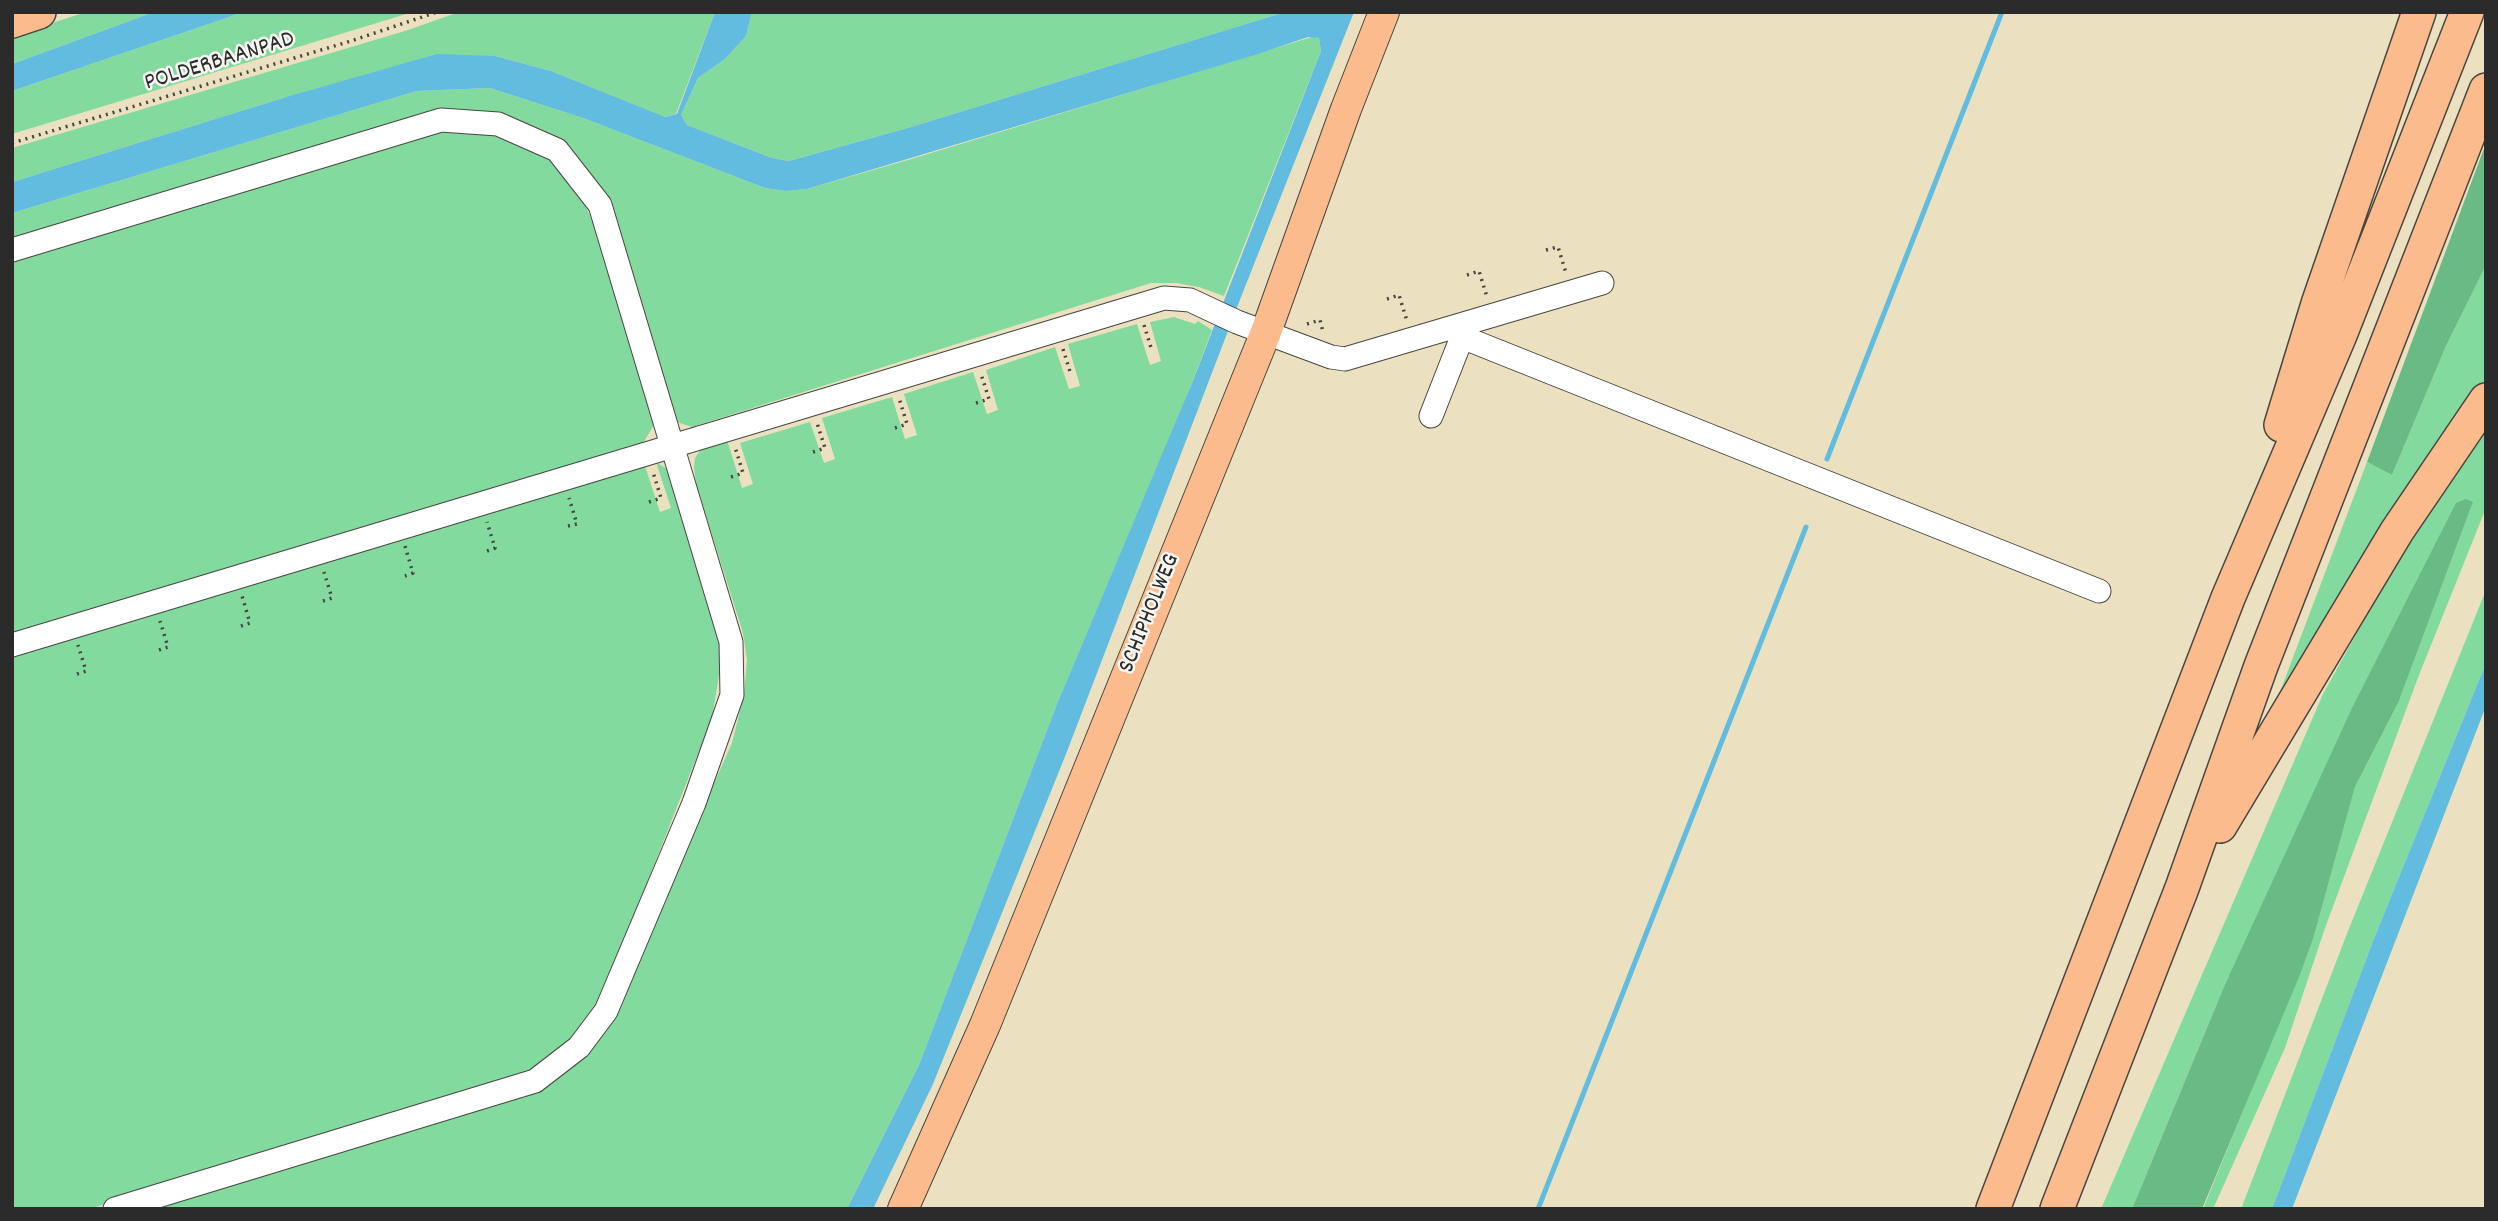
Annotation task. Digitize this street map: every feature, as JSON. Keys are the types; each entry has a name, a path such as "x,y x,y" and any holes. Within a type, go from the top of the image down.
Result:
{"highway":[{"path":"12,20 39,12"},
{"path":"2228,598 2318,304 2419,12"},
{"path":"1993,1209 2228,598 2340,335 2467,12"},
{"path":"2057,1209 2182,888 2261,666 2486,90"},
{"path":"2182,888 2397,531 2486,400"}],"main road":[{"name":"SCHIPHOLWEG","path":"903,1209 985,1025 1266,332 1384,12"}],"lane":[{"path":"12,250 441,120 498,124 557,150 600,205 731,642 732,695 694,803 606,1010 579,1047 536,1081 115,1209"},
{"path":"12,645 893,379 1176,297 1190,300 1237,322 1331,357 1345,359 1413,340 1460,331 1493,315 1602,283"},
{"path":"1431,416 1460,331"},
{"path":"1460,331 2099,591"}],"path":[{"name":"POLDERBAANPAD","path":"12,142 124,111 437,12"},
{"path":"1546,250 1559,247 1572,292"},
{"path":"1467,275 1479,271 1493,315"},
{"path":"1387,299 1399,295 1413,340"},
{"path":"1138,306 1152,351"},
{"path":"1057,331 1071,375"},
{"path":"975,355 989,399 976,403"},
{"path":"893,379 907,424 895,428"},
{"path":"811,404 825,448 813,452"},
{"path":"730,429 743,473 731,477"},
{"path":"647,453 661,498 649,502"},
{"path":"563,479 577,524 568,526"},
{"path":"481,504 495,548 487,551"},
{"path":"399,528 413,573 405,576"},
{"path":"318,553 332,598 323,601"},
{"path":"236,578 250,623 241,626"},
{"path":"154,602 168,647 159,650"},
{"path":"73,626 86,671 78,674"}],"green space":[{"path":"86,12 154,12 12,64 12,36"},
{"path":"244,12 413,12 12,134 12,91"},
{"path":"459,12 715,12 676,114 664,117 551,71 495,56 283,98 12,182 12,148 405,31"},
{"path":"752,12 1285,12 911,127 789,161 772,158 687,125 681,115 698,78 725,59 746,36"},
{"path":"1315,36 1319,38 1321,51 1224,296 1199,287 1151,283 692,427 677,422 672,417 580,168 440,111 12,239 12,213 417,91 490,88 583,118 765,188 786,191 807,189 918,157"},
{"path":"432,131 497,133 530,146 557,165 580,194 598,234 654,425 643,443 12,636 12,257"},
{"path":"2486,143 2486,265 2446,346 2392,475 2367,462"},
{"path":"2486,265 2486,382 2316,646 2253,763 2367,462 2392,475 2446,346"},
{"path":"1174,317 1195,324 1198,321 1212,330 1183,406 1057,704 919,1065 847,1209 153,1209 519,1096 609,1019 732,743 744,695 747,660 743,633 696,484 695,458 701,449 727,440 742,488 753,484 740,443 810,422 824,463 835,459 822,418 892,397 905,439 917,435 904,394 973,372 987,414 998,410 986,370 1055,347 1069,389 1080,386 1068,344 1137,324 1150,365 1161,361 1150,322"},
{"path":"2486,432 2486,508 2419,675 2325,928 2285,1048 2213,1209 2203,1209 2314,936 2355,787 2399,701 2473,502 2223,989 2132,1209 2101,1209 2323,694 2428,505"},
{"path":"656,462 667,469 670,475 712,610 720,645 719,675 712,718 600,1002 573,1040 533,1074 89,1209 12,1209 12,654 644,463 660,512 671,508"},
{"path":"2466,499 2473,502 2399,701 2355,787 2314,936 2299,977 2202,1209 2132,1209 2223,989 2352,708 2456,503"},
{"path":"2486,590 2486,663 2373,941 2272,1209 2241,1209 2348,931"}],"water":[{"path":"154,12 244,12 12,91 12,64"},
{"path":"715,12 752,12 746,36 725,59 698,78 681,115 687,125 772,158 789,161 911,127 1285,12 1354,12 1241,297 1066,754 933,1084 873,1209 847,1209 919,1065 1057,704 1192,383 1321,51 1319,38 1308,37 807,189 786,191 765,188 583,118 490,88 417,91 12,213 12,182 283,98 437,54 495,56 551,71 665,117 677,114"},
{"path":"2486,663 2486,706 2292,1209 2272,1209 2373,941"}],"waterway":[{"path":"1827,459 2002,12"},
{"path":"1538,1209 1806,527"}]}
